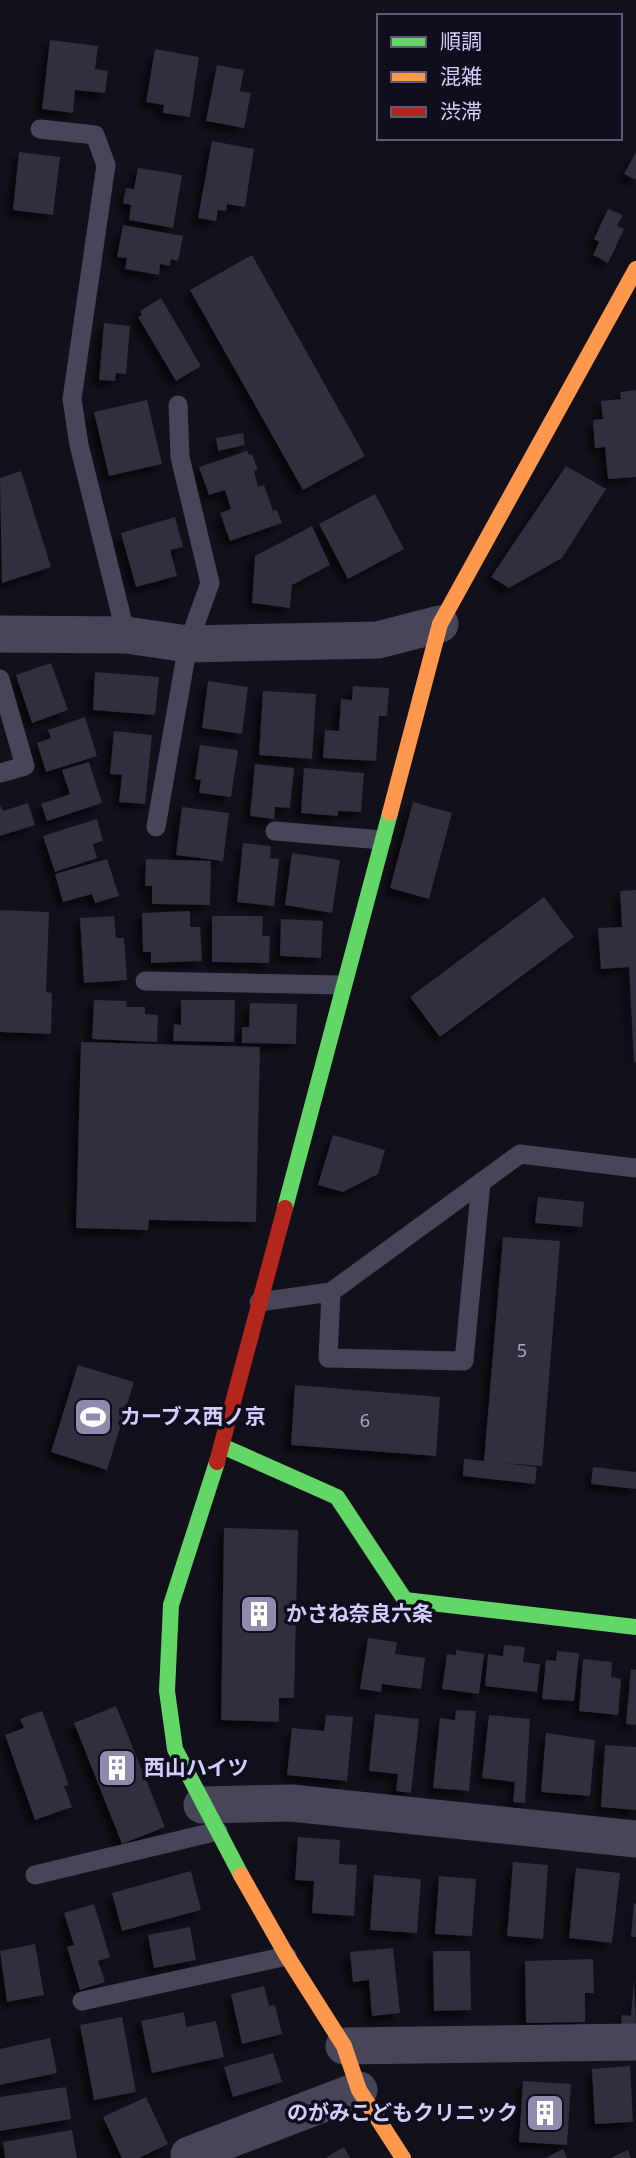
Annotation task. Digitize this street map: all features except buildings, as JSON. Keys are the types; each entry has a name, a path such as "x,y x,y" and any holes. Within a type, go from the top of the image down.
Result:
{"street":[{"path":"403,2158 359,2090 344,2046 287,1956 175,1749 167,1691 171,1605 222,1446 342,985 440,624 636,269"},
{"path":"0,635 126,635 188,644 378,640 440,624"},
{"path":"222,1446 337,1497 405,1600 636,1627"},
{"path":"210,1818 291,1803 636,1839"},
{"path":"344,2046 636,2042"},
{"path":"191,2158 190,2155 359,2090"}],"lane":[{"path":"40,130 95,135 106,165 72,398 79,445 126,635"},
{"path":"156,828 188,644 210,583 180,457 178,405"},
{"path":"0,679 25,766 0,773"},
{"path":"275,831 382,840"},
{"path":"145,981 342,985"},
{"path":"259,1302 331,1292 520,1154 636,1168"},
{"path":"331,1292 328,1359 464,1361 481,1182"},
{"path":"35,1875 210,1818"},
{"path":"82,2001 287,1956"}],"traffic: fast":[{"path":"285,1208 390,813"},
{"path":"222,1446 337,1497 405,1600 636,1627"},
{"path":"217,1462 171,1605 167,1691 175,1749 241,1875"}],"traffic: slow":[{"path":"390,813 440,624 636,269"},
{"path":"241,1875 287,1956 344,2046 359,2090 403,2158"}],"traffic: jam":[{"path":"217,1462 285,1208"}],"place":[{"name":"カーブス西ノ京","path":"93,1417"},
{"name":"かさね奈良六条","path":"259,1614"},
{"name":"西山ハイツ","path":"117,1768"},
{"name":"のがみこどもクリニック","path":"545,2113"}]}
